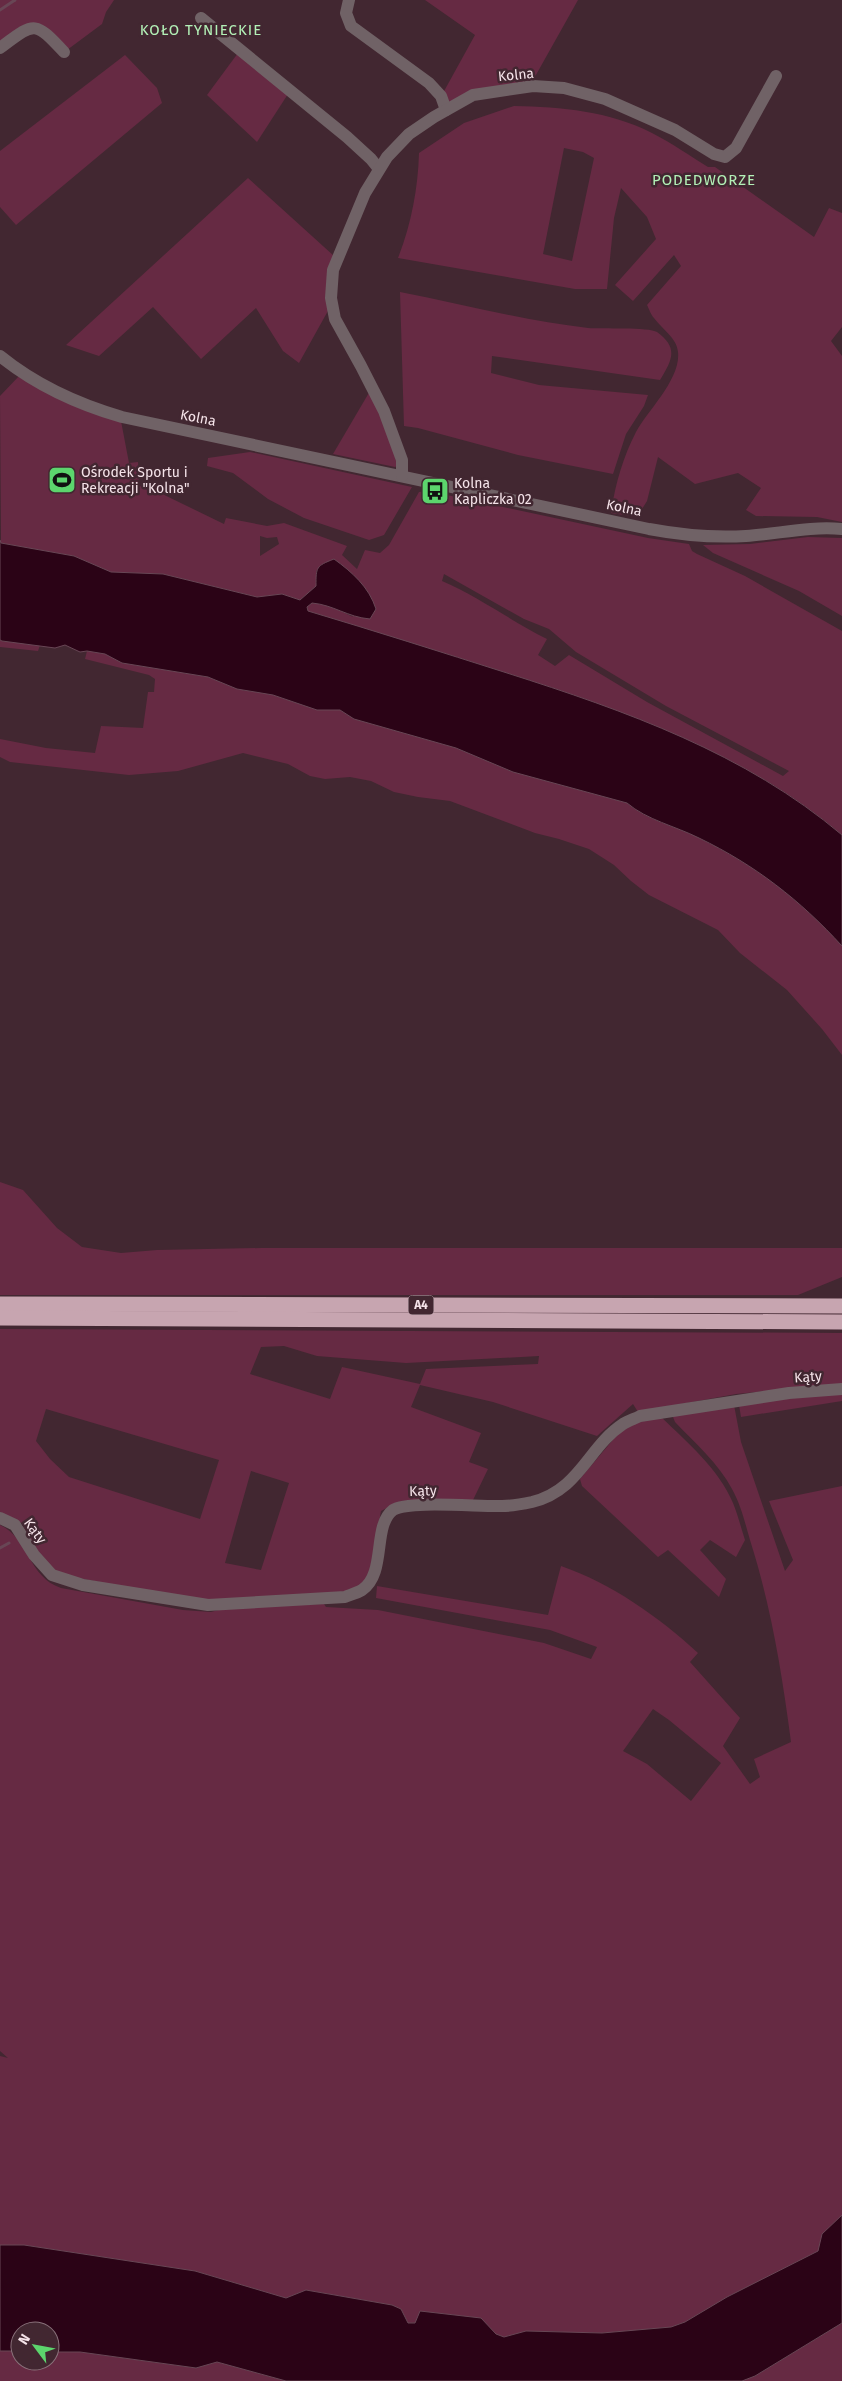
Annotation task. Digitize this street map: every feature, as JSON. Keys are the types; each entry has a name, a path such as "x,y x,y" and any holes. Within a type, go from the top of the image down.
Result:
{"highway":[{"name":"A4","path":"0,1304 842,1306"},
{"name":"A4","path":"0,1318 842,1322"}],"street":[{"path":"349,0 346,13 351,26 429,83 441,96 446,110"},
{"path":"201,18 347,137 379,169"},
{"path":"0,48 26,28 37,28 43,30 64,52"},
{"name":"Kolna","path":"402,476 402,460 384,411 335,319 331,298 333,270 365,193 387,157 408,134 473,95 533,86 564,88 605,99 675,130 714,154 725,157 736,148 776,76"},
{"name":"Kolna","path":"0,356 50,390 95,409 157,425 678,534 727,537 809,528 842,529"},
{"name":"Kąty","path":"0,1518 15,1525 34,1555 52,1575 83,1585 208,1605 345,1597 363,1589 371,1579 377,1565 385,1520 393,1510 414,1506 504,1506 532,1502 555,1493 582,1471 612,1433 623,1424 640,1416 789,1393 842,1389"}],"shaded area":[{"path":"0,0 114,0 106,12 102,24 67,50 41,25 0,45"},
{"path":"425,0 578,0 532,82 448,103 443,93 475,35"},
{"path":"238,53 288,94 257,142 207,95"},
{"path":"125,55 157,88 162,103 16,225 0,207 0,151"},
{"path":"514,106 567,109 602,115 652,133 708,167 715,167 814,237 829,208 842,213 842,327 831,341 842,356 842,522 817,517 756,516 746,510 761,488 738,473 695,484 658,457 647,501 637,517 611,513 620,471 627,451 641,423 663,394 678,362 675,342 653,317 647,305 681,266 674,255 633,301 615,285 656,239 647,217 621,188 614,218 607,289 575,289 398,258 407,233 413,207 419,153 464,123","holes":["564,148 583,152 594,158 572,261 543,254"]},
{"path":"248,178 334,256 329,309 299,363 283,351 256,308 201,359 153,307 99,356 66,345"},
{"path":"400,292 564,325 588,328 652,330 657,332 664,338 671,349 668,366 660,380 492,356 491,373 539,385 648,395 644,406 626,434 613,474 518,455 418,428 404,426"},
{"path":"20,375 121,421 129,463 138,462 139,486 152,489 224,524 226,518 267,526 284,523 347,546 342,555 357,569 365,550 380,553 389,545 419,492 428,491 648,538 689,544 692,551 697,554 745,576 842,631 842,835 805,806 765,781 724,758 682,738 595,703 507,673 308,611 307,607 312,603 326,604 353,617 316,570 316,586 300,600 282,594 257,597 163,574 111,572 74,556 1,543 0,396","holes":["260,536 267,538 277,537 279,544 260,556","444,574 524,619 549,629 576,652 666,706 789,771 783,776 647,702 569,655 555,666 538,655 547,639 469,594 442,581"]},
{"path":"370,391 394,451 397,466 395,467 333,454"},
{"path":"250,452 412,487 384,535 369,540 304,518 268,499 233,473 207,466 208,458"},
{"path":"808,537 842,538 842,616 799,591 713,553 703,545 750,544"},
{"path":"0,540 1,543 74,556 111,572 163,574 257,597 282,594 300,600 316,586 318,568 334,559 359,581 369,594 376,609 370,619 354,616 320,604 312,603 307,607 308,611 552,688 640,719 725,758 765,780 805,806 842,835 842,946 793,899 758,872 720,849 643,814 627,803 513,772 456,748 354,719 340,710 317,710 273,695 237,689 208,677 122,663 105,654 87,651 80,652 65,645 55,648 2,641 0,640"},
{"path":"0,640 40,645 38,651 0,647"},
{"path":"87,651 105,654 122,663 208,677 237,689 273,695 317,710 340,710 354,719 456,748 513,772 627,803 643,814 719,849 776,885 810,914 842,946 842,1055 822,1029 787,990 740,953 718,930 649,895 614,865 589,849 535,833 450,801 394,792 371,781 350,777 325,779 310,776 288,764 243,753 178,771 129,775 10,762 0,757 0,739 46,748 95,753 101,726 143,728 148,692 154,692 155,679 149,675 85,659"},
{"path":"0,1182 23,1190 57,1228 82,1247 121,1253 157,1250 262,1248 842,1248 842,1277 798,1295 0,1295"},
{"path":"0,1329 842,1333 842,1384 736,1394 638,1412 633,1404 597,1436 493,1402 420,1385 411,1407 481,1433 469,1462 488,1469 473,1500 398,1502 381,1511 373,1562 369,1572 360,1586 343,1593 212,1600 174,1597 54,1573 38,1553 22,1523 0,1513","holes":["284,1346 317,1356 406,1363 539,1356 538,1364 426,1369 420,1384 342,1367 330,1399 250,1374 261,1347","46,1409 219,1460 200,1519 69,1477 50,1459 36,1441","251,1471 289,1483 261,1570 225,1563"]},
{"path":"842,1392 842,1401 741,1417 739,1405"},
{"path":"734,1405 741,1442 785,1571 793,1560 769,1501 842,1486 842,2215 819,2251 727,2297 685,2322 671,2327 602,2333 526,2331 504,2337 496,2334 480,2318 408,2323 401,2309 392,2305 306,2290 286,2298 195,2271 24,2245 0,2245 0,2056 8,2058 0,2051 0,1525 10,1531 17,1539 42,1575 50,1583 61,1588 183,1610 211,1612 226,1608 324,1604 326,1607 378,1610 544,1643 591,1659 597,1647 550,1630 376,1598 377,1586 548,1615 561,1566 580,1573 634,1602 698,1653 690,1662 740,1718 723,1746 750,1784 760,1777 754,1759 791,1742 775,1640 764,1590 738,1501 720,1471 675,1422 673,1417 677,1413","holes":["653,1709 721,1763 691,1801 647,1764 623,1751"]},
{"path":"661,1417 711,1467 727,1490 738,1517 745,1540 736,1557 710,1540 700,1550 726,1579 719,1597 668,1550 658,1557 582,1486 580,1479 622,1429 639,1421"},
{"path":"842,2215 842,2323 755,2376 742,2381 286,2381 217,2362 196,2368 80,2352 60,2352 60,2321 10,2321 10,2351 0,2351 0,2245 24,2245 195,2271 286,2298 306,2290 392,2305 401,2309 408,2323 415,2323 420,2311 481,2318 496,2334 504,2337 526,2331 602,2333 671,2327 685,2322 727,2297 818,2251 822,2234"},
{"path":"842,2323 842,2381 742,2381 755,2376"},
{"path":"0,2351 10,2351 10,2371 60,2371 60,2352 80,2352 195,2368 217,2362 286,2381 0,2381"}],"waterway":[{"path":"0,10 15,0"},
{"path":"0,1548 9,1543"}],"place":[{"name":"Ośrodek Sportu i Rekreacji \"Kolna\"","path":"62,480"},
{"name":"Kolna Kapliczka 02","path":"435,491"}],"district":[{"name":"KOŁO TYNIECKIE","path":"201,30"},
{"name":"PODEDWORZE","path":"704,180"}]}
